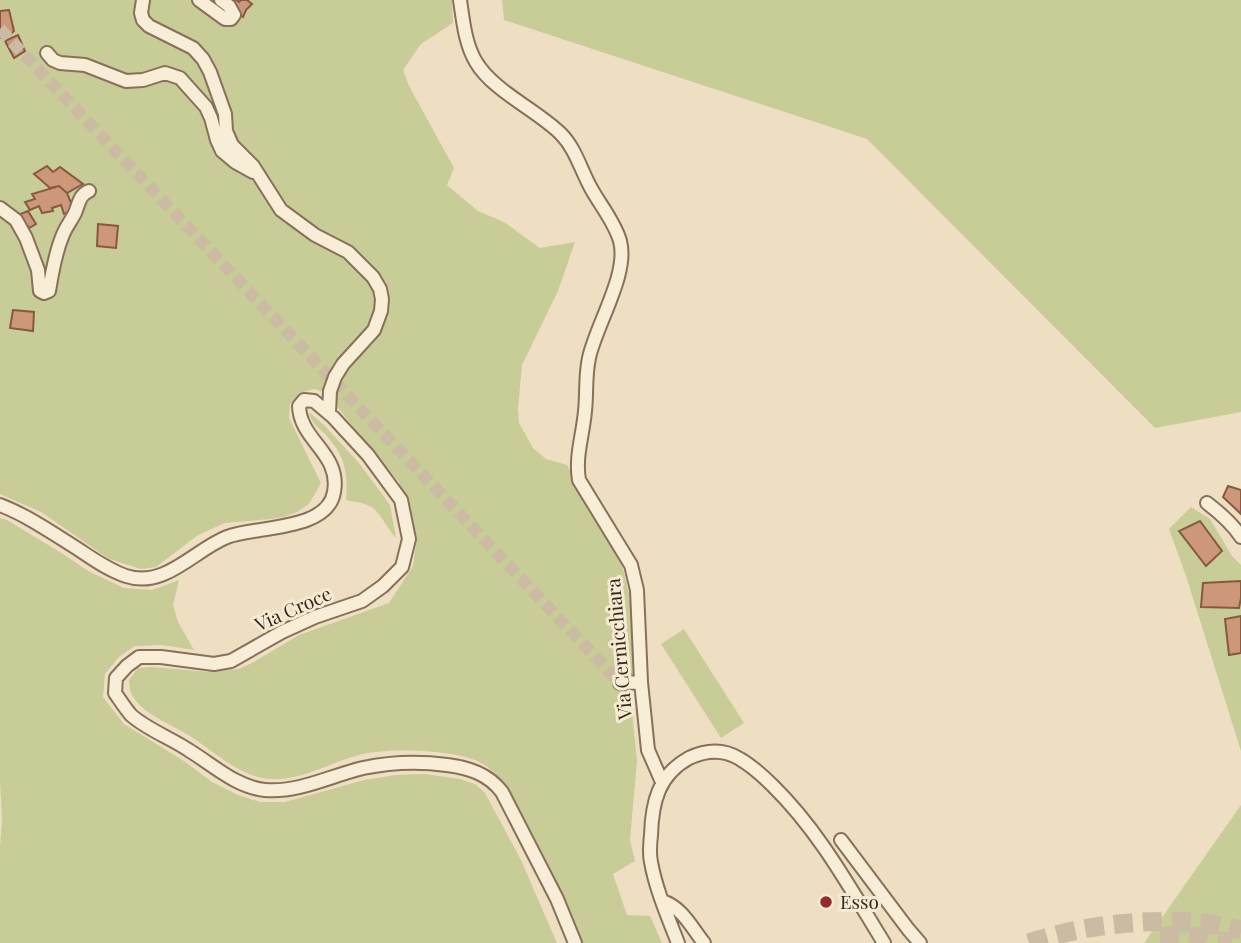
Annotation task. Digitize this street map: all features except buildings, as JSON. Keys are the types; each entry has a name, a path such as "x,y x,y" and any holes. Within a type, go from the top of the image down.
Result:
{"street":[{"path":"144,0 141,13 143,20 149,26 193,48 203,59 225,114 226,131 232,145 259,174 281,210 315,235 348,253 373,277 380,289 381,311 374,330 343,364 335,377 330,391 329,413"},
{"path":"199,0 225,19 231,19 233,12 221,0"},
{"name":"Via Cernicchiara","path":"460,0 469,46 476,63 490,79 559,132 572,147 580,167 619,237 622,252 620,270 589,356 577,466 579,480 631,565 638,590 641,682 648,750 662,782"},
{"path":"47,53 60,63 85,65 126,81 133,82 165,74 180,78 206,107 222,150 234,162 259,174"},
{"path":"0,208 16,220 26,238 38,270 40,291 44,293 49,290 62,234 80,197 89,191"},
{"path":"0,505 13,510 94,560 127,576 150,578 174,569 214,542 234,534 299,524 323,512 334,495 333,468 326,453 303,426 299,407 304,400 314,401 329,413"},
{"name":"Via Croce","path":"329,413 368,455 401,500 409,539 402,567 383,586 362,601 282,632 231,661 214,664 162,657 139,657 117,678 115,693 132,715 218,771 262,790 284,790 362,768 394,763 425,762 463,767 481,774 502,793 557,899 575,943"},
{"path":"1207,503 1236,529 1241,537"},
{"path":"620,683 641,682"},
{"path":"678,943 662,901 649,854 651,826 655,801 662,782 684,762 706,752 728,753 750,766 779,792 806,821 884,943"},
{"path":"841,840 920,943"},
{"path":"662,901 678,909 704,943"}],"green space":[{"path":"0,0 452,0 453,23 421,44 403,70 454,168 447,185 478,211 504,222 540,248 575,242 558,291 522,365 519,423 533,448 546,459 567,465 622,565 629,593 633,640 632,711 637,761 630,840 635,861 613,874 627,915 650,916 662,943 581,943 505,786 493,771 483,764 458,755 390,751 351,757 295,777 259,777 236,768 193,738 148,712 136,701 129,680 138,668 210,672 239,669 299,635 389,603 413,566 417,538 399,482 327,393 314,389 300,393 290,404 289,418 321,483 309,504 284,517 225,523 198,535 156,567 141,569 109,559 41,512 0,494"},
{"path":"502,0 1241,0 1241,412 1155,428 867,139 504,20"},
{"path":"309,412 359,463 390,505 396,538 373,508 346,500 344,464 332,442 313,422"},
{"path":"1191,507 1210,519 1232,556 1241,565 1241,751 1169,529"},
{"path":"0,518 88,571 124,588 152,590 179,580 173,605 178,622 194,650 162,645 135,646 119,657 105,674 103,697 124,724 184,761 212,782 260,802 285,802 364,780 396,775 425,774 475,784 485,793 521,860 557,943 0,943"},
{"path":"684,629 744,723 721,738 661,644"},
{"path":"1241,805 1241,943 1144,943"}],"tunnel":[{"path":"0,29 620,683"},
{"path":"1029,943 1093,927 1137,922 1203,923 1241,930"},
{"path":"1160,936 1201,937 1232,943"}],"place":[{"name":"Esso","path":"826,902"}]}
